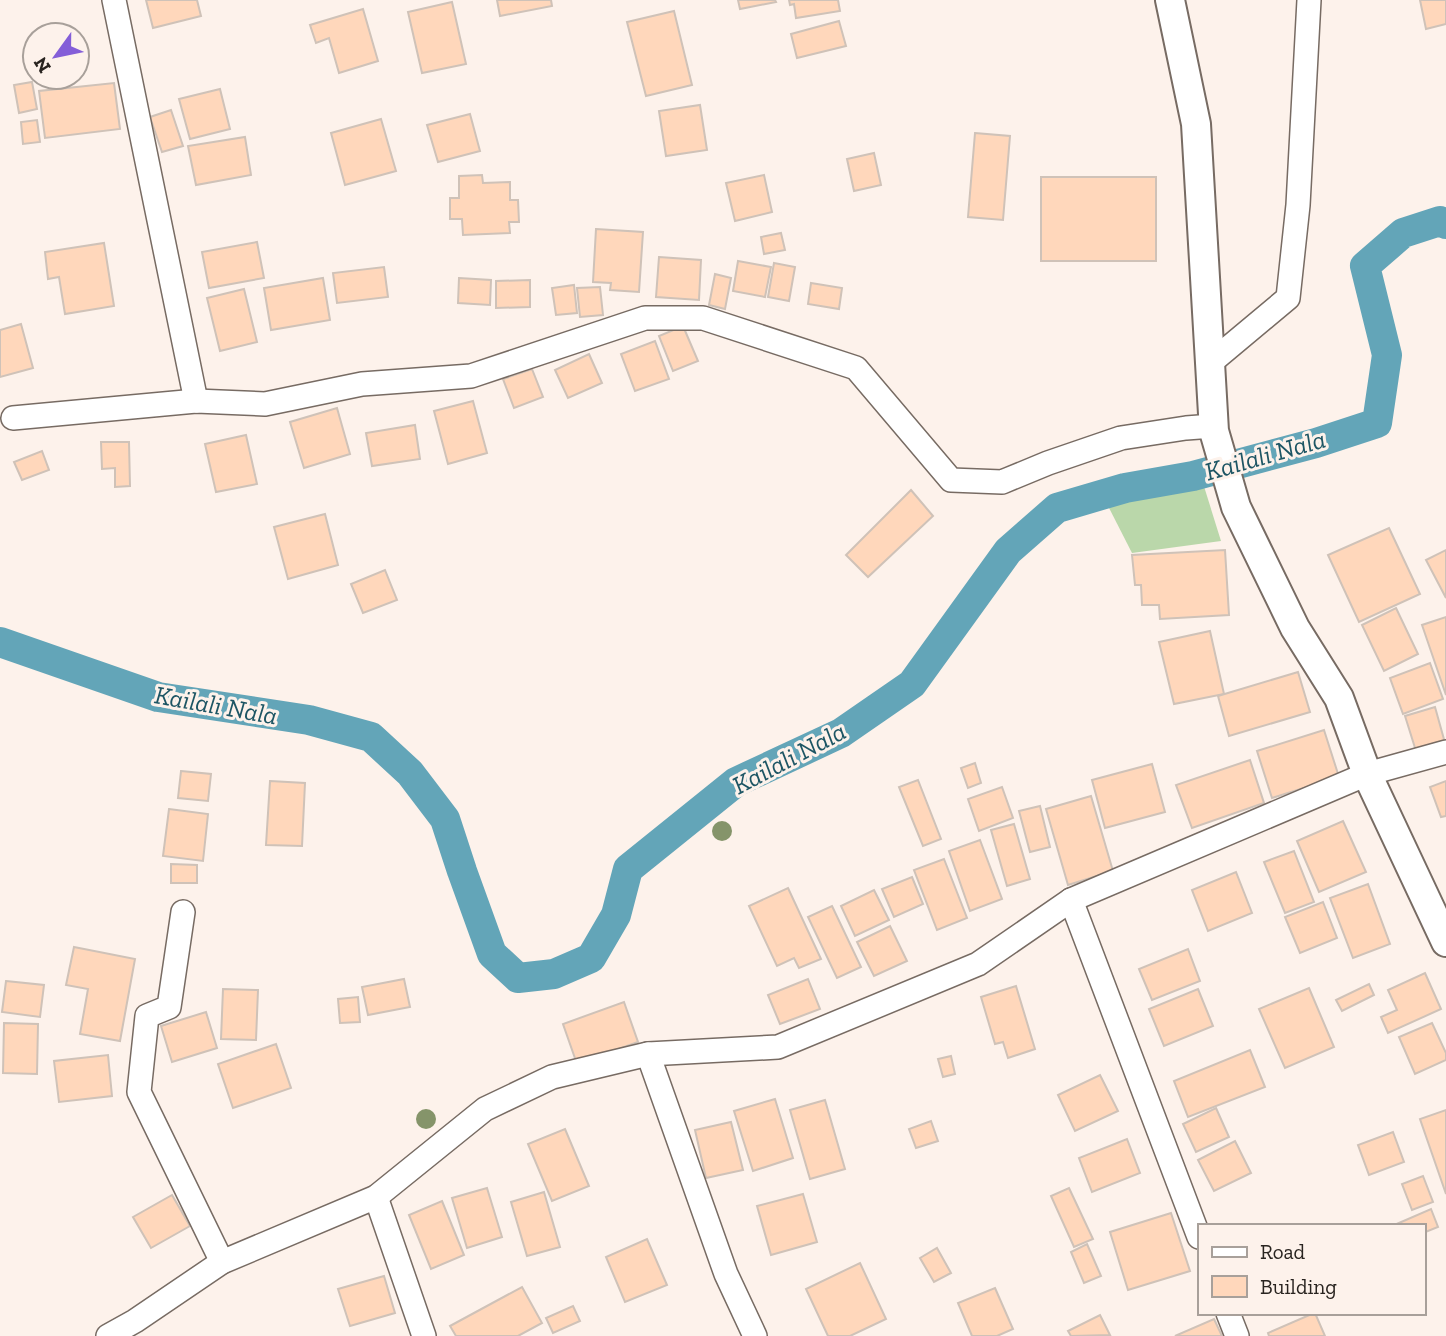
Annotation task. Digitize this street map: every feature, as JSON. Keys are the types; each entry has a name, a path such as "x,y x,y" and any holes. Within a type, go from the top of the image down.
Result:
{"street":[{"path":"114,0 196,401"},
{"path":"1170,0 1196,124 1213,429 1236,507 1295,628 1339,698 1367,774 1446,942"},
{"path":"1209,364 1288,298 1298,205 1309,0"},
{"path":"13,418 196,401 265,404 362,384 471,376 645,318 704,318 856,368 951,480 1002,482 1121,438 1186,428 1213,429"},
{"path":"108,1336 135,1321 222,1262 376,1197 485,1109 552,1077 648,1054 778,1047 978,964 1071,900 1367,774 1446,752"},
{"path":"1071,900 1198,1234"},
{"path":"183,912 169,1007 147,1016 139,1092 222,1262"},
{"path":"648,1054 726,1274 755,1336"},
{"path":"376,1197 424,1336"},
{"path":"1229,1315 1237,1336"}],"green space":[{"path":"1202,480 1221,541 1132,553 1105,500"}],"building":[{"path":"146,0 197,0 201,16 153,28"},
{"path":"497,0 551,0 552,6 500,16"},
{"path":"738,0 775,0 776,2 740,9"},
{"path":"789,0 838,0 840,11 796,18 794,4 790,5"},
{"path":"1420,0 1446,0 1446,24 1426,29"},
{"path":"452,2 466,64 422,73 408,12"},
{"path":"363,9 378,61 339,73 329,38 316,43 310,25"},
{"path":"674,11 692,85 646,96 627,22"},
{"path":"839,21 846,46 797,58 791,34"},
{"path":"114,83 120,129 45,138 39,91 91,91 91,85"},
{"path":"21,84 21,91 34,91 37,109 19,113 14,85"},
{"path":"220,89 230,129 190,139 179,99"},
{"path":"700,105 707,150 666,156 659,111"},
{"path":"171,110 183,146 162,152 150,117"},
{"path":"470,114 480,151 438,162 427,125"},
{"path":"381,119 396,171 345,185 331,133"},
{"path":"37,120 40,142 23,144 21,122"},
{"path":"975,133 1010,136 1003,220 968,217"},
{"path":"245,137 251,175 196,185 188,146"},
{"path":"874,153 881,185 854,191 847,159"},
{"path":"482,175 483,183 510,182 510,200 518,200 519,222 509,222 510,233 463,235 462,219 450,219 450,198 459,198 459,176"},
{"path":"764,175 772,212 735,221 726,183"},
{"path":"1041,177 1156,177 1156,261 1041,261"},
{"path":"596,229 643,232 639,292 610,290 611,283 593,282"},
{"path":"781,233 785,250 764,254 761,237"},
{"path":"257,242 264,278 209,288 202,252"},
{"path":"104,243 114,306 65,314 59,277 48,279 45,252"},
{"path":"659,257 701,260 699,300 656,297"},
{"path":"738,261 771,267 765,297 733,291"},
{"path":"774,263 795,267 789,301 768,297"},
{"path":"384,267 388,297 337,303 333,273"},
{"path":"715,274 731,278 725,309 709,305"},
{"path":"323,278 330,320 271,330 264,288"},
{"path":"459,278 491,280 490,305 458,303"},
{"path":"530,280 530,307 496,308 496,281"},
{"path":"811,283 842,288 839,309 808,304"},
{"path":"574,285 577,313 556,315 552,288"},
{"path":"600,287 603,315 580,317 577,288"},
{"path":"244,289 257,342 220,351 207,298"},
{"path":"21,324 33,368 0,377 0,330"},
{"path":"683,326 698,361 673,371 659,336"},
{"path":"655,341 669,379 635,391 621,354"},
{"path":"589,354 602,383 568,398 555,370"},
{"path":"532,369 543,397 514,408 503,379"},
{"path":"473,401 487,453 448,464 434,411"},
{"path":"337,408 350,454 304,468 290,422"},
{"path":"415,425 420,459 372,466 366,433"},
{"path":"246,435 257,484 216,492 205,444"},
{"path":"101,442 129,442 130,486 115,487 115,468 102,469"},
{"path":"42,451 49,470 22,480 14,462"},
{"path":"911,490 933,516 868,577 846,555"},
{"path":"325,514 338,565 288,579 274,527"},
{"path":"1389,528 1420,594 1359,622 1328,555"},
{"path":"1225,550 1229,615 1160,619 1159,605 1142,605 1141,585 1135,585 1132,555"},
{"path":"1446,550 1446,598 1426,560"},
{"path":"385,570 397,600 363,613 351,584"},
{"path":"1396,608 1418,654 1384,671 1362,625"},
{"path":"1446,617 1446,695 1422,625"},
{"path":"1210,631 1224,694 1174,704 1159,642"},
{"path":"1430,663 1443,699 1403,714 1390,678"},
{"path":"1298,672 1310,712 1229,736 1218,696"},
{"path":"1435,707 1445,743 1416,751 1405,716"},
{"path":"1324,730 1339,777 1272,798 1257,751"},
{"path":"1250,760 1264,803 1192,828 1176,785"},
{"path":"975,763 981,783 968,788 961,768"},
{"path":"1152,764 1165,812 1105,828 1092,780"},
{"path":"181,771 211,774 208,801 178,798"},
{"path":"918,780 941,839 923,846 899,787"},
{"path":"270,781 305,783 302,846 266,845"},
{"path":"1446,781 1446,816 1441,817 1430,787"},
{"path":"1002,787 1013,818 979,831 968,799"},
{"path":"1091,796 1113,871 1068,885 1046,809"},
{"path":"1040,806 1050,847 1030,852 1019,811"},
{"path":"169,809 208,814 203,861 163,856"},
{"path":"1343,821 1366,872 1319,892 1297,841"},
{"path":"1014,824 1030,879 1007,886 991,830"},
{"path":"980,840 1002,899 970,911 949,851"},
{"path":"1294,851 1314,902 1285,913 1264,862"},
{"path":"944,859 967,918 937,930 914,870"},
{"path":"171,864 197,865 197,883 171,883"},
{"path":"1236,872 1252,913 1208,931 1192,890"},
{"path":"912,877 923,904 894,917 882,889"},
{"path":"1368,884 1390,944 1353,958 1330,898"},
{"path":"788,888 821,959 799,968 794,958 777,966 749,906"},
{"path":"874,890 889,920 855,936 841,906"},
{"path":"1323,902 1337,938 1300,953 1285,917"},
{"path":"832,906 861,967 837,978 808,917"},
{"path":"890,926 907,961 874,976 857,942"},
{"path":"74,947 135,959 120,1041 80,1034 88,989 66,985"},
{"path":"1188,949 1200,981 1152,1000 1139,969"},
{"path":"1425,973 1441,1009 1388,1033 1381,1017 1397,1010 1388,990"},
{"path":"404,979 410,1007 368,1015 362,987"},
{"path":"808,979 820,1009 780,1024 768,995"},
{"path":"6,981 44,985 40,1017 2,1012"},
{"path":"1369,984 1374,995 1342,1011 1336,1000"},
{"path":"1016,986 1035,1049 1008,1058 1003,1042 995,1044 981,997"},
{"path":"1309,988 1334,1047 1285,1068 1259,1009"},
{"path":"223,989 258,990 256,1040 221,1039"},
{"path":"1198,989 1213,1026 1164,1046 1149,1009"},
{"path":"358,997 360,1022 340,1023 338,999"},
{"path":"624,1002 638,1042 577,1064 563,1024"},
{"path":"206,1012 217,1048 172,1062 161,1026"},
{"path":"4,1023 38,1024 37,1074 3,1073"},
{"path":"1432,1023 1446,1053 1446,1060 1415,1074 1399,1037"},
{"path":"276,1044 291,1088 233,1108 218,1064"},
{"path":"1250,1050 1265,1087 1188,1117 1174,1081"},
{"path":"108,1055 112,1096 59,1102 54,1061"},
{"path":"951,1056 955,1074 943,1077 938,1059"},
{"path":"1100,1075 1118,1111 1075,1131 1058,1095"},
{"path":"775,1099 793,1158 753,1171 734,1111"},
{"path":"825,1100 845,1169 810,1179 790,1110"},
{"path":"1216,1108 1229,1137 1196,1152 1183,1124"},
{"path":"1446,1110 1446,1194 1420,1119"},
{"path":"931,1121 938,1141 916,1148 909,1129"},
{"path":"731,1122 743,1170 706,1178 695,1130"},
{"path":"565,1129 589,1186 552,1201 528,1144"},
{"path":"1393,1132 1404,1162 1369,1175 1358,1145"},
{"path":"1127,1139 1140,1173 1092,1192 1079,1158"},
{"path":"1235,1141 1251,1173 1214,1191 1198,1160"},
{"path":"1423,1176 1433,1202 1412,1210 1402,1184"},
{"path":"487,1188 502,1237 467,1248 452,1198"},
{"path":"1069,1188 1093,1239 1074,1247 1051,1196"},
{"path":"544,1192 560,1247 527,1256 511,1202"},
{"path":"803,1194 817,1242 771,1255 757,1206"},
{"path":"172,1195 190,1226 151,1248 133,1217"},
{"path":"442,1201 464,1255 431,1269 409,1215"},
{"path":"1431,1209 1438,1227 1425,1232 1425,1224 1397,1224"},
{"path":"1171,1213 1190,1271 1128,1290 1110,1232"},
{"path":"647,1239 667,1285 625,1302 606,1257"},
{"path":"1087,1244 1101,1276 1084,1283 1071,1252"},
{"path":"937,1248 951,1273 934,1282 920,1258"},
{"path":"860,1263 886,1319 850,1336 828,1336 806,1289"},
{"path":"384,1276 395,1313 350,1326 338,1289"},
{"path":"522,1287 542,1323 518,1336 456,1336 450,1326"},
{"path":"995,1288 1013,1329 997,1336 972,1336 958,1303"},
{"path":"573,1306 580,1321 553,1333 546,1318"},
{"path":"1100,1315 1110,1335 1071,1336 1068,1331"},
{"path":"1316,1315 1325,1336 1269,1336 1268,1333"},
{"path":"1214,1319 1222,1336 1175,1336"}],"waterway":[{"name":"Kailali Nala","path":"0,642 158,697 309,720 371,737 410,773 445,819 492,954 518,978 554,974 591,958 616,915 628,869 736,782 841,733 912,684 1008,551 1057,508 1125,488 1193,476 1316,443 1377,423 1387,355 1365,266 1403,233 1440,221 1446,224"}]}
